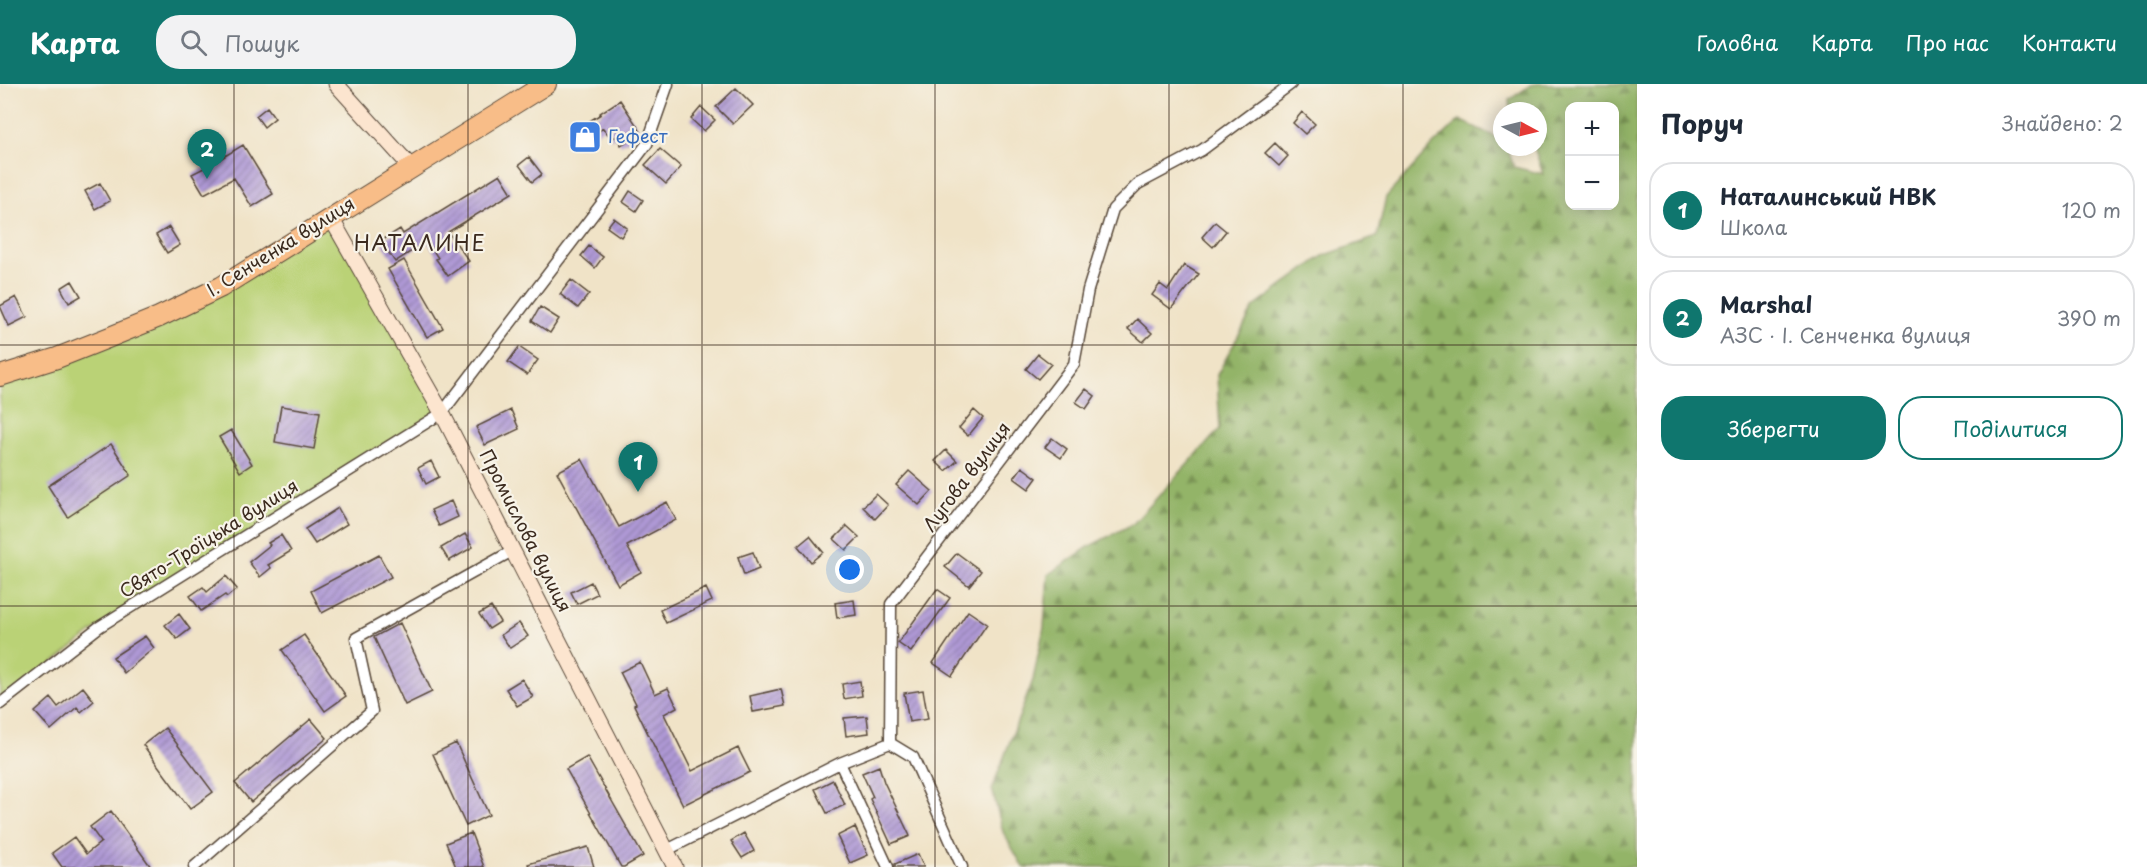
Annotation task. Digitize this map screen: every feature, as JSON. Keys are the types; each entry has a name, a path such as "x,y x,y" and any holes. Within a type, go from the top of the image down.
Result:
{"highway":[{"name":"І. Сенченка вулиця","path":"0,376 57,358 159,317 221,287 546,84"}],"street":[{"path":"336,84 411,167"},
{"path":"442,413 647,144 668,84"},
{"name":"Лугова вулиця","path":"890,743 891,603 1074,364 1088,290 1113,209 1138,184 1202,150 1291,84"},
{"name":"Промислова вулиця","path":"331,218 442,413 675,867"},
{"name":"Свято-Троїцька вулиця","path":"0,704 99,627 442,413"},
{"path":"194,867 372,711 356,638 513,550"},
{"path":"667,850 840,763 890,743 913,757 962,867"},
{"path":"840,763 888,867"}],"green space":[{"path":"1538,84 1637,84 1637,867 1023,867 1003,832 992,789 1033,680 1044,627 1048,575 1090,546 1133,524 1220,429 1217,375 1254,307 1323,256 1377,237 1386,197 1432,146 1460,120 1493,136 1493,156 1510,156 1514,167 1543,174 1537,156 1547,156 1547,102 1509,102 1531,85"},
{"path":"331,218 442,413 99,627 0,704 0,376 110,337"}],"building":[{"path":"736,88 753,105 733,124 716,107"},
{"path":"620,100 641,132 621,145 616,136 612,139 603,128 579,147 570,133"},
{"path":"267,107 275,118 264,127 256,116"},
{"path":"701,107 715,120 704,131 691,119"},
{"path":"1302,112 1315,124 1305,134 1293,123"},
{"path":"1275,143 1288,156 1279,166 1265,153"},
{"path":"243,145 273,194 252,207 234,178 204,194 192,174"},
{"path":"660,149 681,167 666,184 645,165"},
{"path":"529,157 542,174 532,182 519,165"},
{"path":"500,174 512,193 448,232 469,261 448,276 427,241 395,262 381,241 400,229 403,234"},
{"path":"100,183 110,201 95,209 85,191"},
{"path":"630,191 643,200 636,211 623,202"},
{"path":"614,218 627,228 621,237 607,227"},
{"path":"1215,222 1226,231 1213,247 1202,237"},
{"path":"169,227 180,245 167,253 156,235"},
{"path":"589,246 603,257 595,268 581,256"},
{"path":"404,260 443,328 427,337 388,269"},
{"path":"1184,265 1199,274 1171,309 1152,295 1160,284 1168,290"},
{"path":"571,280 589,294 578,308 560,294"},
{"path":"72,281 81,296 69,303 61,288"},
{"path":"16,297 27,317 9,326 0,306"},
{"path":"540,307 559,319 550,333 532,321"},
{"path":"1137,319 1152,333 1143,342 1128,329"},
{"path":"519,347 538,360 527,375 508,362"},
{"path":"1038,354 1051,364 1038,379 1026,369"},
{"path":"1086,389 1095,396 1086,409 1076,402"},
{"path":"281,406 320,412 314,449 275,442"},
{"path":"511,410 519,429 485,445 476,427"},
{"path":"974,410 983,418 968,436 959,428"},
{"path":"231,430 252,464 240,472 219,437"},
{"path":"1052,438 1067,449 1061,458 1045,447"},
{"path":"111,444 131,475 68,517 48,486"},
{"path":"946,450 957,461 946,471 935,461"},
{"path":"582,459 619,527 667,502 676,520 627,546 641,572 618,585 557,472"},
{"path":"431,461 439,477 426,484 418,468"},
{"path":"1022,467 1037,478 1029,489 1014,478"},
{"path":"909,471 932,491 919,505 896,485"},
{"path":"876,494 888,505 875,519 863,507"},
{"path":"451,501 458,517 439,526 431,510"},
{"path":"338,508 347,524 315,544 305,529"},
{"path":"847,526 859,537 846,550 834,539"},
{"path":"465,534 473,547 449,561 441,548"},
{"path":"281,535 291,551 268,565 271,568 260,577 249,562 270,545 268,543"},
{"path":"810,536 823,552 811,562 798,546"},
{"path":"753,552 759,569 744,575 738,557"},
{"path":"957,553 981,571 969,586 945,567"},
{"path":"379,555 391,577 322,613 311,591"},
{"path":"226,576 237,589 201,611 190,596 203,587 207,592"},
{"path":"591,582 597,594 577,604 571,592"},
{"path":"706,588 712,601 666,623 660,610"},
{"path":"937,589 950,598 911,652 898,643"},
{"path":"854,600 856,615 837,618 835,603"},
{"path":"491,607 500,622 489,629 479,614"},
{"path":"968,611 987,624 952,676 933,663"},
{"path":"179,614 190,629 177,639 165,625"},
{"path":"400,623 432,692 405,705 374,637"},
{"path":"519,623 528,636 510,648 501,635"},
{"path":"304,635 346,696 325,711 282,650"},
{"path":"145,636 154,648 124,673 113,657"},
{"path":"640,662 655,694 668,688 677,707 664,714 692,771 738,748 750,772 683,805 620,672"},
{"path":"522,679 533,697 517,706 506,689"},
{"path":"860,681 862,696 844,699 842,684"},
{"path":"83,687 94,701 81,712 77,707 51,730 35,712 51,698 58,707"},
{"path":"781,689 785,706 753,712 750,696"},
{"path":"923,690 928,719 909,722 904,693"},
{"path":"867,716 869,733 846,736 844,718"},
{"path":"311,719 327,738 251,802 235,783"},
{"path":"165,728 213,792 190,809 143,745"},
{"path":"456,743 489,815 466,826 433,754"},
{"path":"587,757 643,856 624,867 621,867 566,769"},
{"path":"879,766 884,782 910,836 891,844 870,799 873,797 862,773"},
{"path":"833,780 845,805 827,813 815,789"},
{"path":"111,811 151,867 62,867 52,853 74,837 86,854 101,842 90,827"},
{"path":"855,827 868,855 850,863 837,836"},
{"path":"471,833 484,867 456,867 446,843"},
{"path":"744,833 754,851 742,858 731,841"},
{"path":"588,847 594,867 529,867 528,864"},
{"path":"918,854 924,867 895,867 895,864"}],"place":[{"name":"Гефест","path":"585,137"},
{"name":"Marshal","path":"207,179"},
{"name":"Наталинський НВК","path":"638,492"}],"district":[{"name":"НАТАЛИНЕ","path":"420,244"}]}
